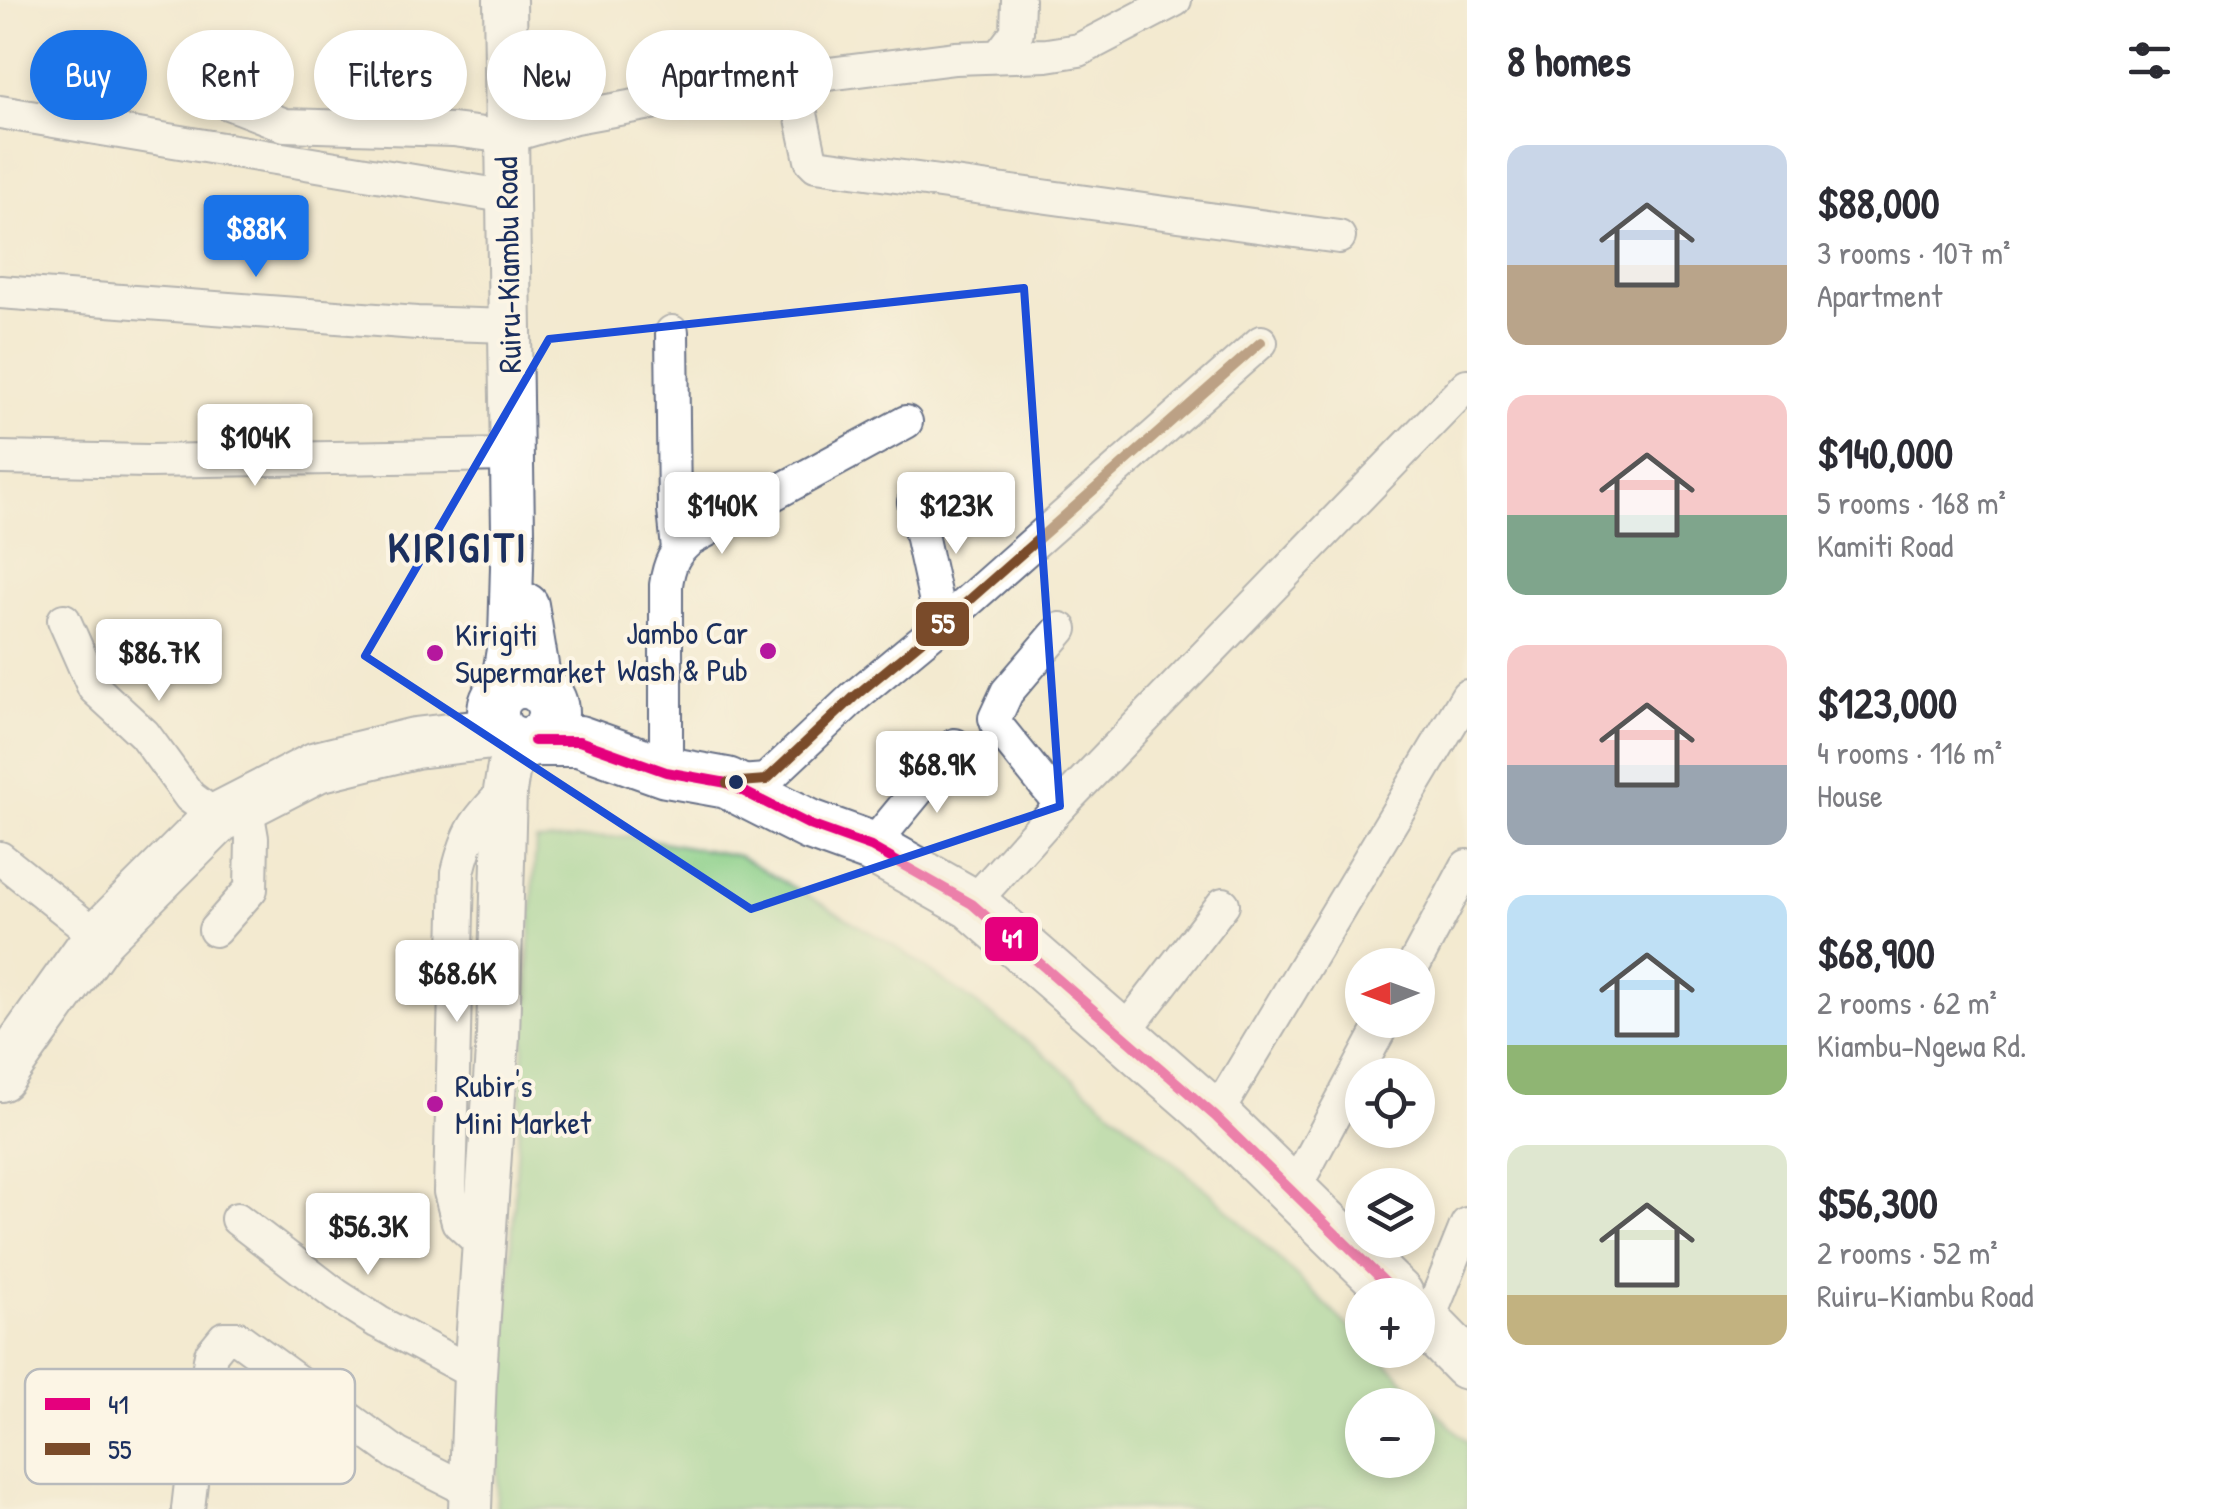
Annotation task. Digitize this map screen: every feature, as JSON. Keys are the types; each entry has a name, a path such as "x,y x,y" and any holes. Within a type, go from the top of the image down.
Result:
{"highway":[{"path":"0,1076 99,937 232,811 316,767 519,714 578,741 658,769 727,783 810,825 871,847 972,904 1215,1116 1439,1333"}],"main road":[{"name":"Ruiru-Kiambu Road","path":"504,800 519,714 510,638 513,531 505,0"},
{"path":"471,1501 475,1374 498,1036 504,800"}],"street":[{"path":"999,56 1017,32 1018,0"},
{"path":"833,73 937,60 1080,50 1175,0"},
{"path":"272,120 285,125 453,130 507,136 626,108"},
{"path":"0,112 509,197"},
{"path":"802,120 810,160 816,166 1339,237"},
{"path":"0,292 417,323 509,326"},
{"path":"672,332 678,549"},
{"path":"727,783 766,780 854,696 941,625 1262,342"},
{"path":"972,904 1060,805 1467,384"},
{"path":"658,769 666,585 669,564 678,549 691,538 906,422"},
{"path":"0,458 148,461 511,455"},
{"path":"914,502 941,625"},
{"path":"64,620 94,688 144,734 190,797 232,811 252,838 251,889 215,930"},
{"path":"1060,805 995,718 1007,692 1061,629"},
{"path":"1215,1116 1467,696"},
{"path":"871,847 954,746"},
{"path":"485,1247 458,1222 450,1192 458,872 466,839 478,819 504,800"},
{"path":"0,858 99,937"},
{"path":"1423,948 1467,866"},
{"path":"1122,1034 1223,904"},
{"path":"455,1068 498,1036"},
{"path":"1292,1192 1375,1038"},
{"path":"236,1219 364,1313 475,1374"},
{"path":"1439,1333 1467,1224"},
{"path":"1439,1333 1467,1276"},
{"path":"208,1369 211,1354 224,1338 238,1338 281,1369"},
{"path":"355,1423 471,1501"},
{"path":"188,1509 190,1484"}],"highlighted area":[{"path":"1024,288 1060,806 751,909 365,656 549,339"}],"green space":[{"path":"629,836 739,856 903,951 1042,1052 1214,1196 1345,1323 1345,1368 1391,1368 1412,1388 1345,1388 1345,1478 1435,1478 1435,1411 1467,1442 1467,1509 496,1509 536,841"}],"transit line":[{"name":"55","path":"727,783 766,780 854,697 1261,342"},
{"name":"41","path":"534,741 579,741 666,772 727,783 810,825 871,847 972,904 1215,1116 1381,1278"}],"place":[{"name":"Jambo Car Wash & Pub","path":"768,651"},
{"name":"Kirigiti Supermarket","path":"435,653"},
{"name":"Rubir's Mini Market","path":"435,1104"}],"district":[{"name":"KIRIGITI","path":"458,547"}]}
